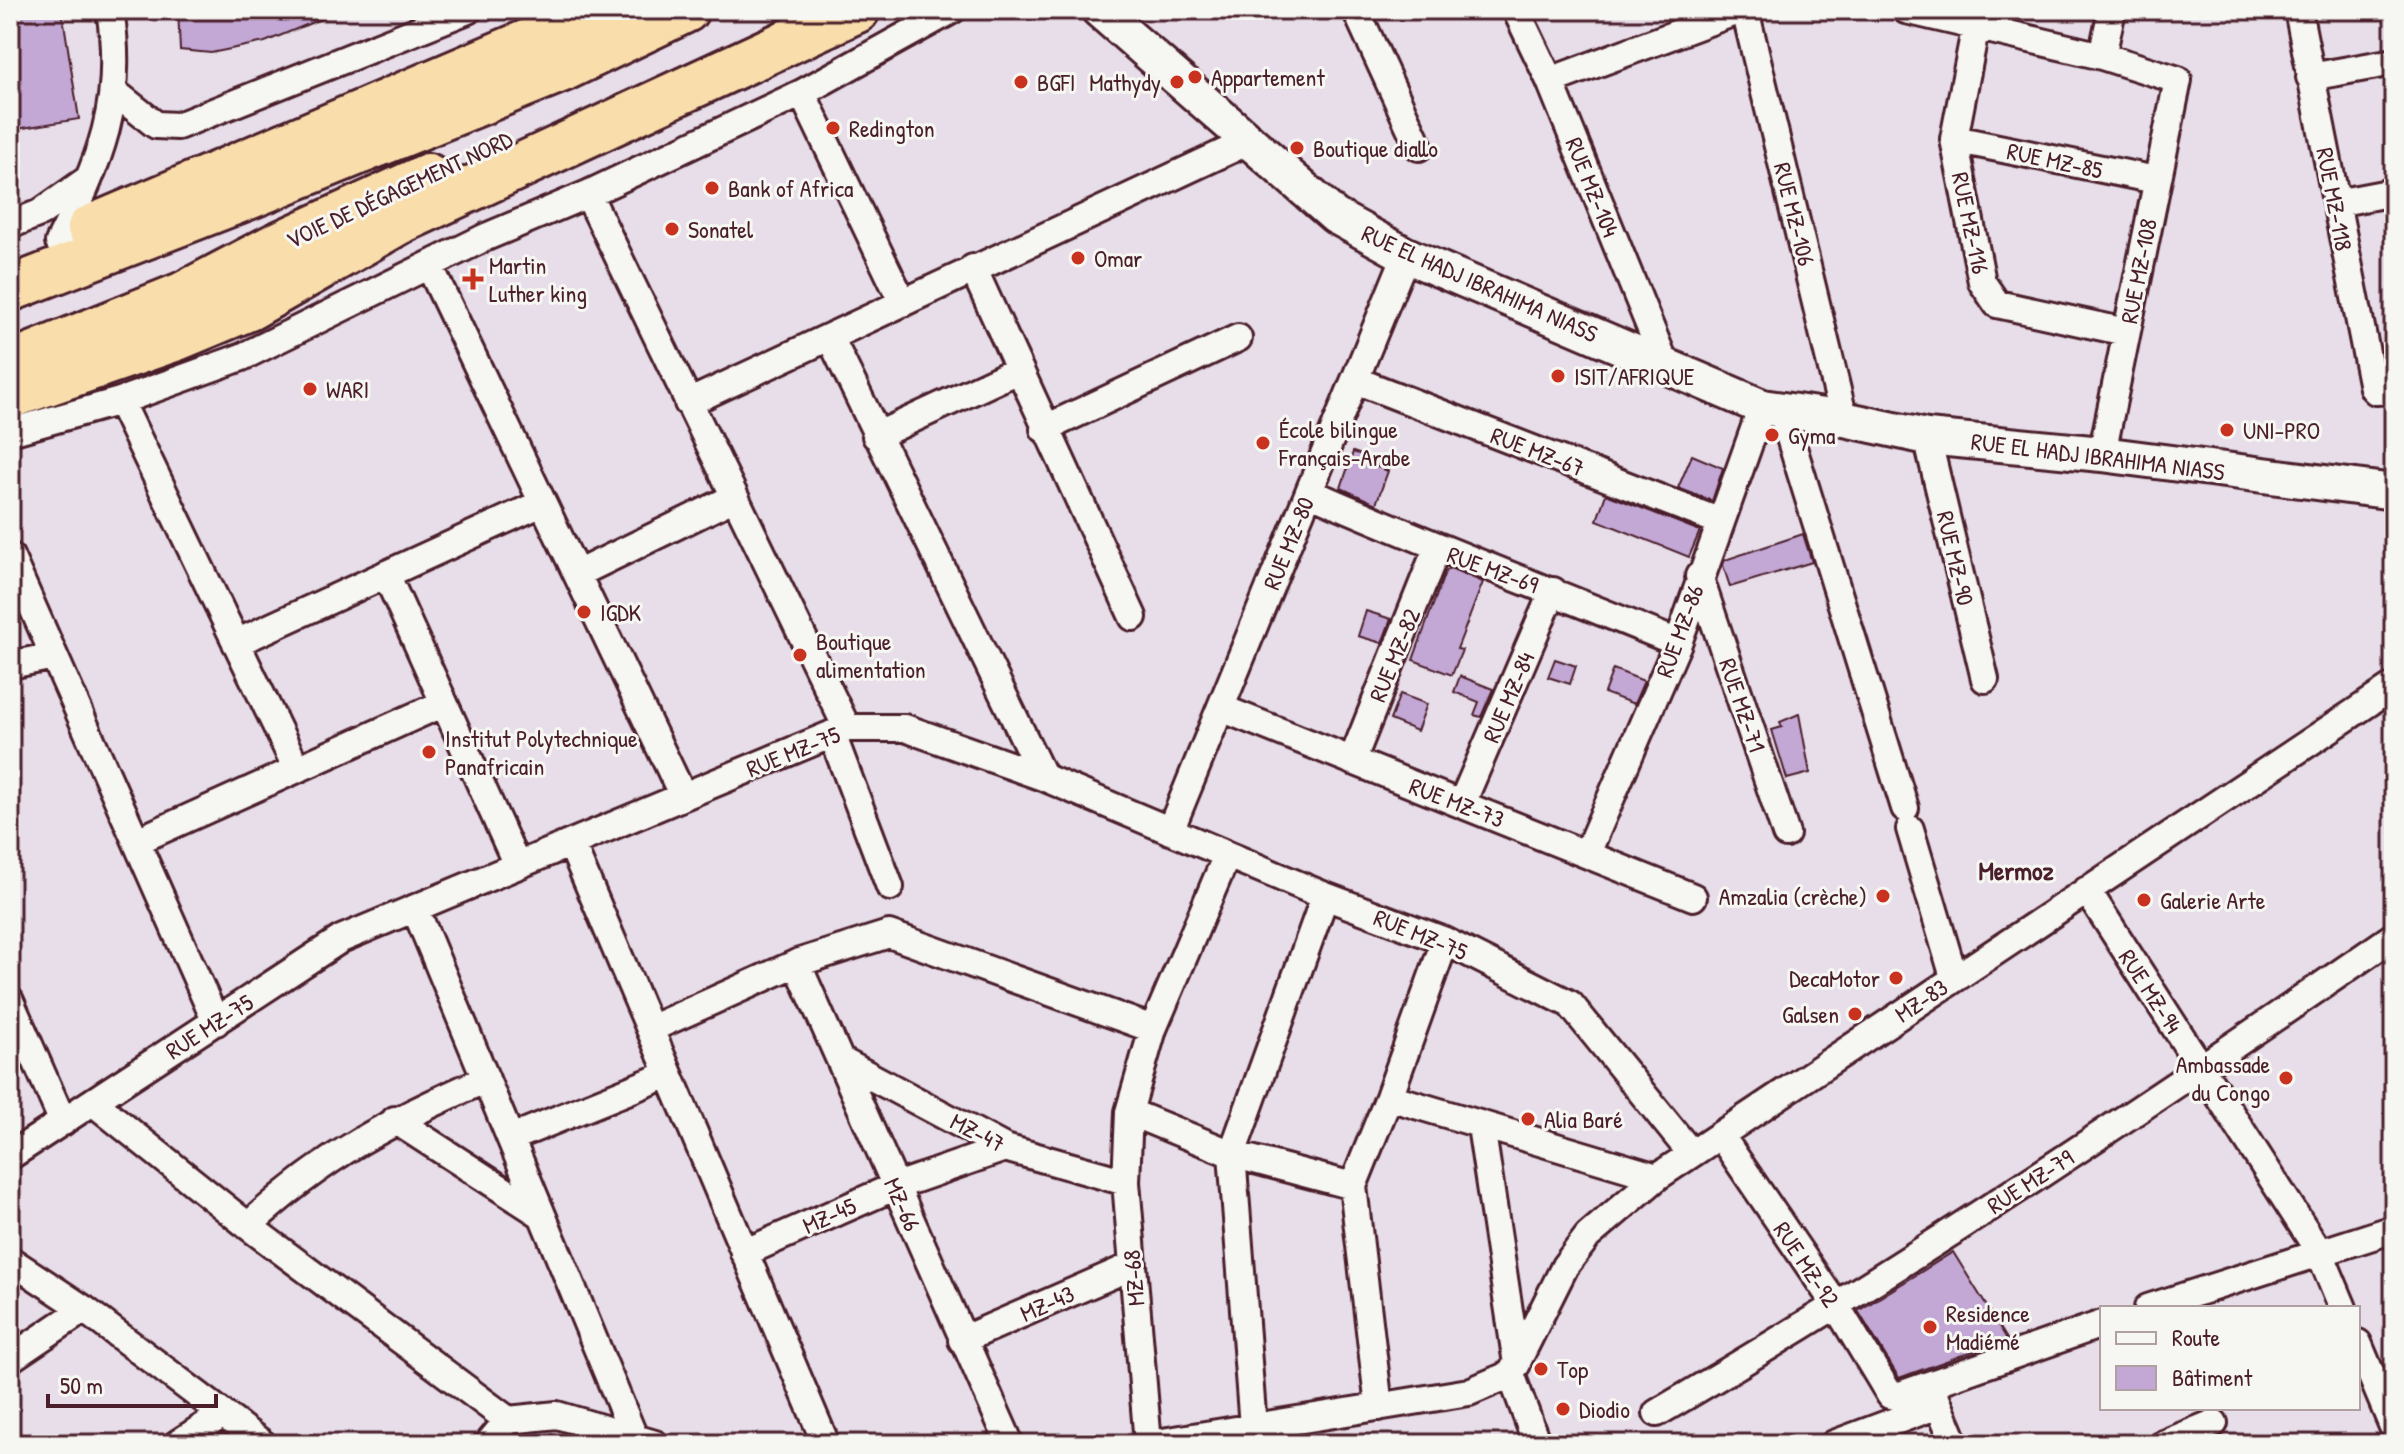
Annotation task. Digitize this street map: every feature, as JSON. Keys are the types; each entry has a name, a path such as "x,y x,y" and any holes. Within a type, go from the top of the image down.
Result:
{"highway":[{"path":"10,258 59,242 603,10"},
{"name":"VOIE DE DÉGAGEMENT NORD","path":"10,364 182,295 569,89 686,10"},
{"name":"VOIE DE DÉGAGEMENT NORD","path":"10,289 248,197 569,89 786,10"},
{"path":"10,396 177,338 249,308 347,250 413,216 857,10"},
{"path":"248,197 398,97"},
{"path":"182,295 347,250"}],"street":[{"path":"59,242 93,175 107,135 113,91 110,10"},
{"path":"113,91 156,125 178,126 468,10"},
{"path":"10,432 120,401 242,357 486,237 588,194 802,93 952,10"},
{"path":"1356,10 1419,147"},
{"name":"RUE MZ-104","path":"1516,10 1550,81 1666,366"},
{"path":"1550,81 1742,10"},
{"name":"RUE MZ-106","path":"1742,10 1844,419"},
{"path":"1906,10 2102,56 2112,10"},
{"name":"RUE MZ-118","path":"2298,10 2336,203 2383,389"},
{"name":"RUE EL HADJ IBRAHIMA NIASS","path":"1094,12 1335,216 1406,255 1772,409 1844,419 1927,437 2102,454 2394,492"},
{"path":"1954,139 1976,25"},
{"name":"RUE MZ-108","path":"2102,56 2174,77 2180,88 2156,180 2102,454"},
{"path":"2310,77 2394,62"},
{"path":"802,93 903,303"},
{"name":"RUE MZ-85","path":"1954,139 2156,180"},
{"name":"RUE MZ-116","path":"1954,139 1982,282 1997,304 2126,332"},
{"path":"688,403 1247,142"},
{"path":"10,225 40,213 93,175"},
{"path":"2336,203 2394,192"},
{"path":"588,194 840,731 890,887"},
{"name":"RUE MZ-80","path":"1170,831 1406,255"},
{"path":"430,267 683,796"},
{"path":"973,268 1044,429 1133,617"},
{"path":"830,337 1043,777"},
{"path":"1044,429 1238,338"},
{"path":"876,436 1018,370"},
{"name":"RUE MZ-67","path":"1355,380 1721,522"},
{"path":"120,401 297,769"},
{"path":"1772,409 1907,818 1954,977"},
{"name":"RUE MZ-86","path":"1587,853 1678,643 1699,576 1721,522 1772,409"},
{"name":"RUE MZ-90","path":"1927,437 1985,679"},
{"name":"RUE MZ-69","path":"1309,492 1437,548 1553,591 1678,643"},
{"path":"577,574 733,498"},
{"path":"236,643 542,503"},
{"name":"RUE MZ-82","path":"1352,761 1437,548"},
{"path":"10,556 216,1022"},
{"path":"386,574 517,865"},
{"name":"RUE MZ-71","path":"1699,576 1786,834"},
{"name":"RUE MZ-84","path":"1462,803 1553,591"},
{"path":"10,665 54,656"},
{"name":"MZ-83","path":"1514,1369 1565,1266 1588,1236 1657,1177 2394,686"},
{"path":"137,841 444,703"},
{"name":"RUE MZ-73","path":"1221,708 1693,897"},
{"name":"RUE MZ-75","path":"10,1156 341,939 840,731 905,728 1043,777 1325,896 1445,941 1570,1004 1691,1153"},
{"path":"571,843 826,1444"},
{"name":"MZ-68","path":"1149,1444 1126,1182 1129,1112 1153,1029 1227,855"},
{"name":"RUE MZ-94","path":"2087,890 2320,1253 2342,1306"},
{"path":"1253,1427 1232,1154 1325,896"},
{"path":"415,908 542,1215 644,1440"},
{"path":"650,1029 797,963 889,934 1153,1029"},
{"name":"RUE MZ-79","path":"1657,1413 1837,1307 2201,1069 2394,936"},
{"path":"1379,1407 1353,1186 1389,1097 1445,941"},
{"name":"MZ-66","path":"797,963 1010,1444"},
{"path":"10,1001 63,1122"},
{"name":"MZ-47","path":"840,1060 1005,1148 1126,1182"},
{"path":"511,1138 669,1074"},
{"path":"248,1226 312,1170 395,1120 486,1079"},
{"path":"1389,1097 1657,1177"},
{"path":"93,1102 248,1226 508,1420 557,1415 644,1440"},
{"path":"1129,1112 1232,1154 1353,1186"},
{"path":"395,1120 542,1215"},
{"path":"1481,1126 1514,1369 1537,1444"},
{"name":"RUE MZ-92","path":"1721,1136 1837,1307 1890,1395 1934,1394"},
{"name":"MZ-45","path":"744,1253 896,1186 1005,1148"},
{"path":"2158,1306 2394,1229"},
{"path":"10,1260 84,1309 263,1444"},
{"name":"MZ-43","path":"962,1340 1132,1266"},
{"path":"10,1359 84,1309"},
{"path":"1834,1444 1934,1394 2100,1325"},
{"path":"2360,1348 2394,1429"},
{"path":"1149,1444 1469,1392 1514,1369"},
{"path":"1934,1394 1955,1444"},
{"path":"177,1444 223,1414"},
{"path":"488,1444 508,1420"},
{"path":"2163,1444 2215,1425"}],"building":[{"path":"10,10 62,10 79,119 10,130"},
{"path":"178,10 340,11 265,42 211,53 180,50"},
{"path":"1353,452 1379,461 1377,467 1388,471 1376,504 1341,488"},
{"path":"1692,455 1723,468 1712,501 1678,488"},
{"path":"1606,494 1700,531 1689,557 1597,520"},
{"path":"1803,534 1812,562 1730,587 1723,565 1725,560"},
{"path":"1450,568 1483,582 1457,649 1462,650 1452,675 1413,660 1445,572"},
{"path":"1366,611 1391,619 1382,643 1358,636"},
{"path":"1555,659 1576,666 1570,684 1548,677"},
{"path":"1613,669 1644,681 1634,704 1604,693"},
{"path":"1460,676 1493,689 1481,717 1474,715 1479,702 1454,692"},
{"path":"1400,694 1427,704 1417,731 1390,720"},
{"path":"1799,714 1810,773 1787,779 1772,730 1782,727 1780,722"},
{"name":"Residence Madiémé","path":"1953,1252 2007,1339 1899,1378 1858,1311"}],"place":[{"name":"Appartement","path":"1195,77"},
{"name":"BGFI","path":"1021,82"},
{"name":"Mathydy","path":"1177,82"},
{"name":"Redington","path":"833,128"},
{"name":"Boutique diallo","path":"1297,148"},
{"name":"Bank of Africa","path":"712,188"},
{"name":"Sonatel","path":"672,229"},
{"name":"Omar","path":"1078,258"},
{"name":"Martin Luther king","path":"473,279"},
{"name":"ISIT/AFRIQUE","path":"1558,376"},
{"name":"WARI","path":"310,389"},
{"name":"UNI-PRO","path":"2227,430"},
{"name":"Gyma","path":"1772,435"},
{"name":"École bilingue Français-Arabe","path":"1263,443"},
{"name":"IGDK","path":"584,612"},
{"name":"Boutique alimentation","path":"800,655"},
{"name":"Institut Polytechnique Panafricain","path":"429,752"},
{"name":"Amzalia (crèche)","path":"1883,896"},
{"name":"Galerie Arte","path":"2144,900"},
{"name":"DecaMotor","path":"1896,978"},
{"name":"Galsen","path":"1855,1014"},
{"name":"Ambassade du Congo","path":"2286,1078"},
{"name":"Alia Baré","path":"1528,1119"},
{"name":"Residence Madiémé","path":"1930,1327"},
{"name":"Top","path":"1541,1369"},
{"name":"Diodio","path":"1563,1409"}],"district":[{"name":"Mermoz","path":"2016,870"}]}
